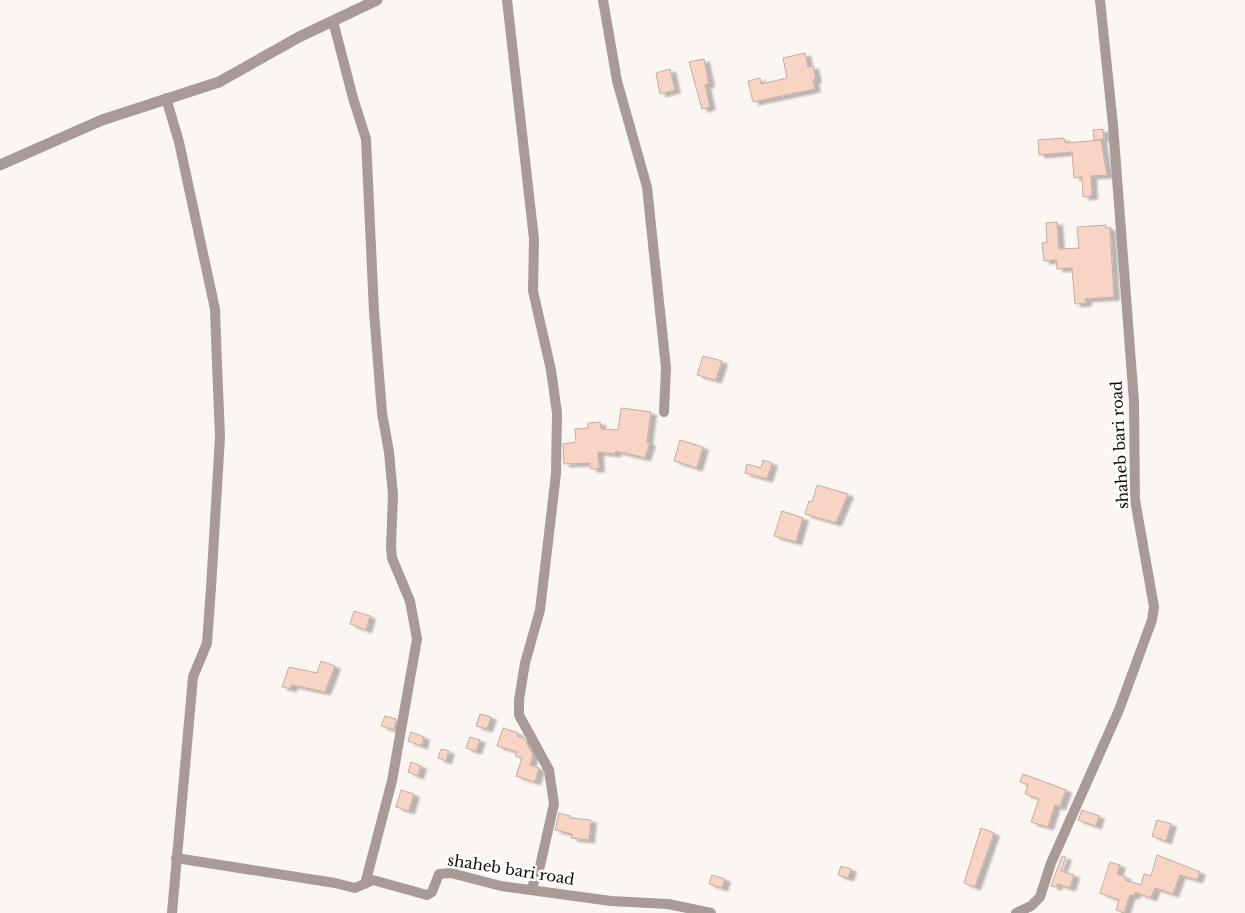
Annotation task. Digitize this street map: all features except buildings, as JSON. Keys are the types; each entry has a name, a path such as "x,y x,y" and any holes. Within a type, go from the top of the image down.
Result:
{"street":[{"path":"0,165 102,120 219,82 299,37 377,0"},
{"path":"507,0 534,239 533,291 551,370 557,413 556,474 540,610 525,663 519,700 519,715 549,770 554,804 540,866 531,890"},
{"path":"603,0 617,80 647,187 666,368 664,412"},
{"name":"shaheb bari road","path":"1016,913 1031,906 1040,897 1051,863 1119,710 1152,620 1154,607 1135,500 1132,372 1113,125 1100,0"},
{"path":"333,21 352,98 366,139 374,312 382,413 389,452 393,495 392,558 410,601 417,639 392,781 365,884"},
{"path":"166,98 179,142 215,309 220,437 206,643 193,677 188,757 176,858 172,913"},
{"name":"shaheb bari road","path":"176,858 325,881 354,888 373,880 427,895 432,892 438,876 442,872 501,886 611,901 668,904 711,913"}]}
